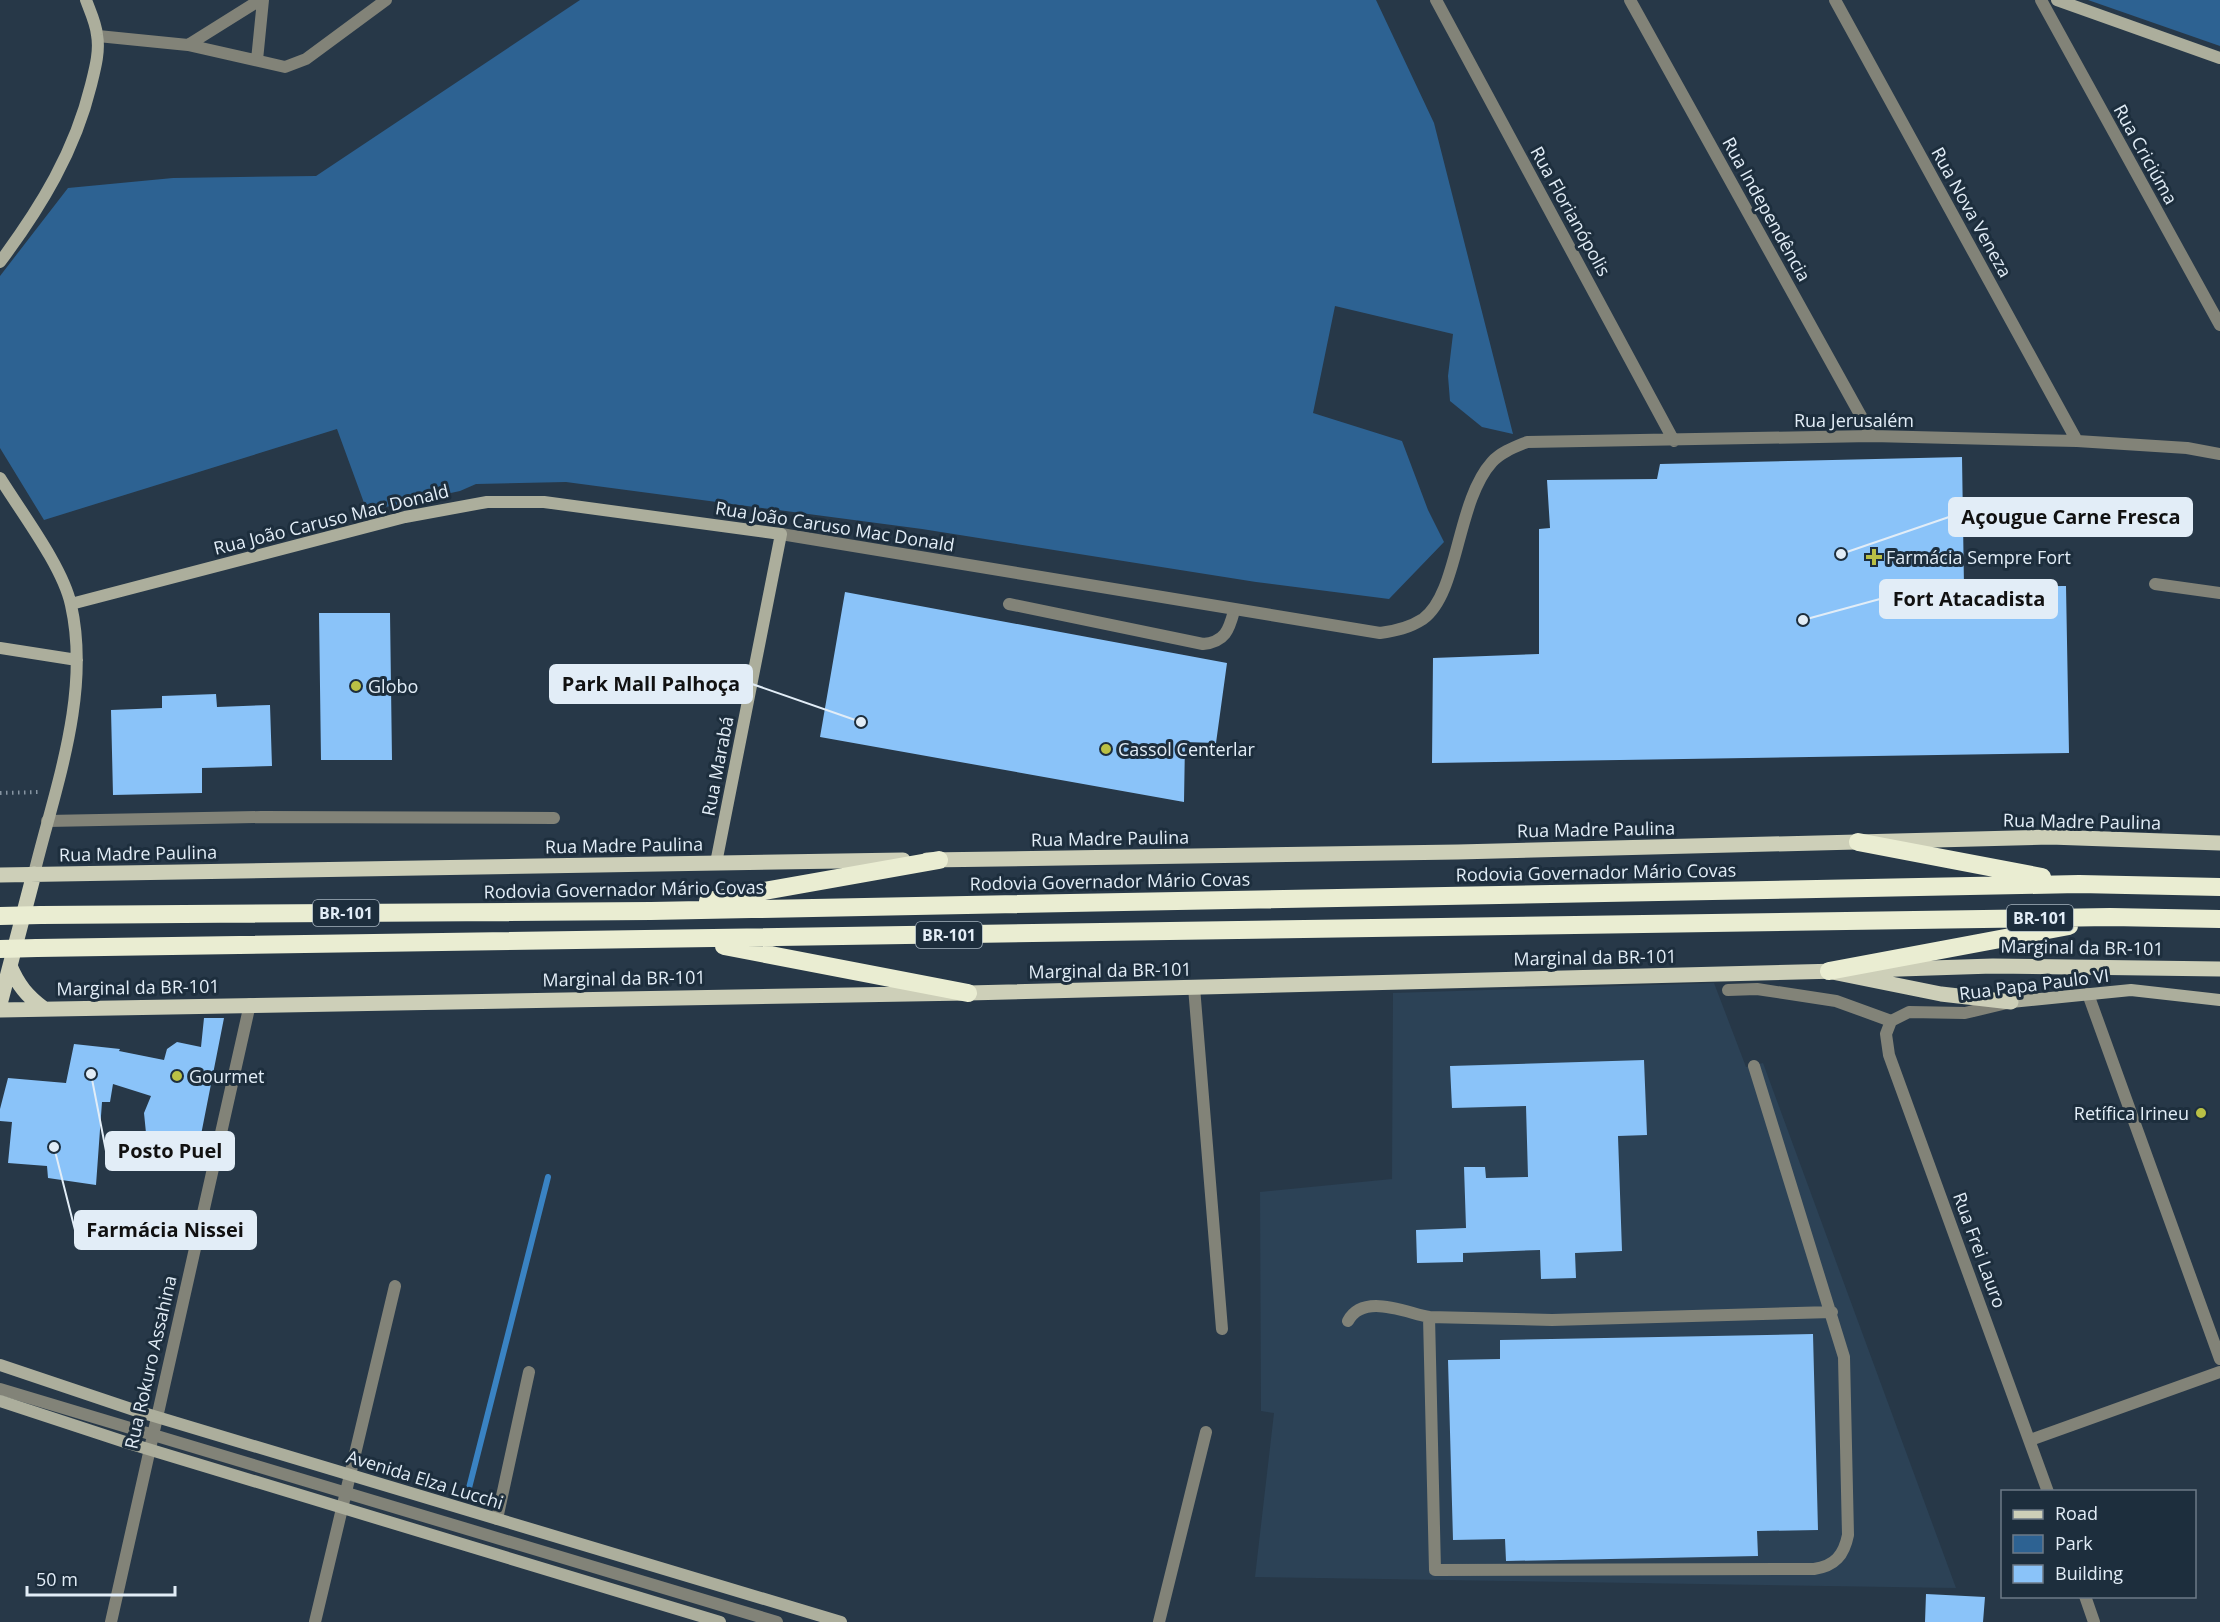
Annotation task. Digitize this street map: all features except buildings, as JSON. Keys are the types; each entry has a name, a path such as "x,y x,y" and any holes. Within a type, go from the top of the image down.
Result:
{"highway":[{"path":"1858,842 2079,884"},
{"path":"651,911 939,860"},
{"name":"Rodovia Governador Mário Covas","path":"0,916 651,911 2079,884 2220,886"},
{"path":"1829,971 2010,939 2110,917"},
{"name":"BR-101","path":"0,949 2110,917 2220,919"},
{"path":"687,939 968,993"}],"main road":[{"path":"0,262 38,211 68,153 86,108 96,67 98,36 86,0"},
{"path":"2057,0 2220,58"},
{"path":"0,478 51,562 71,604 77,660 75,699 34,874 0,1004"},
{"name":"Rua João Caruso Mac Donald","path":"71,604 405,517 487,502 565,504 781,534"},
{"name":"Rua Marabá","path":"716,863 781,534"},
{"path":"0,648 77,660"},
{"name":"Rua Madre Paulina","path":"0,874 939,860 2050,837 2220,843"},
{"path":"10,966 17,983 28,998 43,1008"},
{"name":"Marginal da BR-101","path":"0,1010 968,993 1993,966 2220,969"},
{"path":"1829,971 1941,994 2011,1002"},
{"name":"Rua Papa Paulo VI","path":"2011,1002 2131,990 2220,1000"},
{"name":"Avenida Elza Lucchi","path":"0,1365 156,1417 841,1622"},
{"path":"0,1401 149,1450 720,1622"}],"street":[{"path":"188,45 262,0"},
{"path":"257,60 262,0"},
{"path":"98,36 188,45 285,67 306,59 386,0"},
{"name":"Rua Florianópolis","path":"1436,0 1674,441"},
{"name":"Rua Independência","path":"1630,0 1872,436"},
{"name":"Rua Nova Veneza","path":"1835,0 2077,441"},
{"name":"Rua Criciúma","path":"2041,0 2220,325"},
{"name":"Rua Jerusalém","path":"1493,460 1527,442 1872,436 2156,445 2220,454"},
{"name":"Rua João Caruso Mac Donald","path":"781,534 1234,611 1380,633 1404,629 1424,618 1436,605 1445,588 1457,540 1472,496 1493,460"},
{"path":"2155,584 2220,593"},
{"path":"1009,603 1203,644 1217,643 1228,632 1234,611"},
{"path":"47,821 261,817 554,818"},
{"path":"1194,987 1222,1329"},
{"path":"1728,990 1757,988 1836,1001 1891,1021"},
{"path":"2088,994 2220,1359"},
{"name":"Rua Papa Paulo VI","path":"1891,1021 1909,1012 1965,1012 2011,1002"},
{"name":"Rua Rokuro Assahina","path":"111,1622 250,1004"},
{"name":"Rua Frei Lauro","path":"1891,1021 1886,1034 1889,1054 2048,1490"},
{"path":"1429,1317 1435,1570 1823,1568 1839,1559 1845,1550 1848,1535 1844,1357 1832,1312 1754,1066"},
{"path":"315,1622 395,1286"},
{"path":"1348,1321 1356,1310 1369,1305 1429,1317 1552,1320 1832,1312"},
{"path":"497,1519 529,1372"},
{"path":"2030,1440 2220,1372"},
{"path":"0,1389 777,1622"},
{"path":"1159,1622 1206,1432"},
{"path":"2086,1598 2094,1622"}],"path":[{"path":"0,793 54,791"}],"shaded area":[{"path":"1714,983 1746,1067 1763,1063 1956,1588 1255,1577 1274,1413 1261,1411 1260,1192 1392,1179 1393,993"}],"green space":[{"path":"580,0 1376,0 1434,123 1513,434 1482,427 1450,401 1448,376 1453,334 1335,306 1313,413 1402,441 1428,510 1444,542 1389,599 1256,582 922,529 566,482 476,484 460,491 367,511 337,429 44,520 0,448 0,276 68,188 173,178 316,176"},
{"path":"2088,0 2220,0 2220,46"}],"waterway":[{"path":"469,1488 548,1177"}],"place":[{"name":"Açougue Carne Fresca","path":"1841,554"},
{"name":"Farmácia Sempre Fort","path":"1874,557"},
{"name":"Fort Atacadista","path":"1803,620"},
{"name":"Globo","path":"356,686"},
{"name":"Park Mall Palhoça","path":"861,722"},
{"name":"Cassol Centerlar","path":"1106,749"},
{"name":"Posto Puel","path":"91,1074"},
{"name":"Gourmet","path":"177,1076"},
{"name":"Retífica Irineu","path":"2201,1113"},
{"name":"Farmácia Nissei","path":"54,1147"}]}
